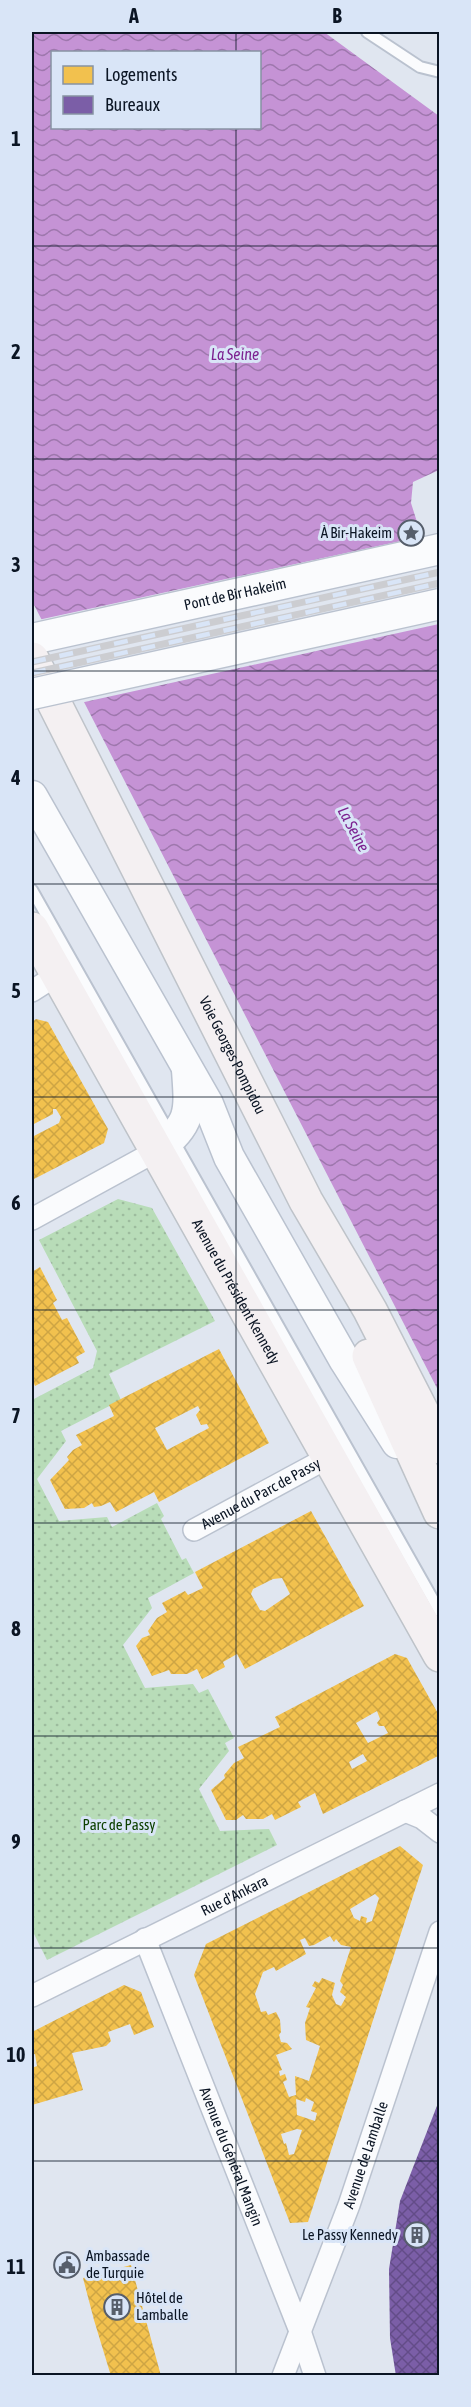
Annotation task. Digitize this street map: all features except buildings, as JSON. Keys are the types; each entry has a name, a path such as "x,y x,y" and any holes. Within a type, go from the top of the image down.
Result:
{"main road":[{"name":"Pont de Bir Hakeim","path":"32,639 440,549"},
{"path":"32,694 440,604"},
{"name":"Voie Georges Pompidou","path":"32,659 306,1201 370,1310 440,1447"},
{"path":"32,796 208,1104 229,1157 314,1307 439,1511"},
{"name":"Avenue du Président Kennedy","path":"32,929 44,983 166,1144 329,1457 440,1655"},
{"path":"166,1144 184,1124 189,1108 187,1070"},
{"path":"306,1201 358,1331 439,1511"}],"street":[{"path":"32,1219 166,1144"},
{"name":"Avenue du Parc de Passy","path":"194,1530 329,1457"},
{"name":"Rue d'Ankara","path":"32,1996 440,1794"},
{"path":"405,1811 422,1818 440,1832"},
{"name":"Avenue de Lamballe","path":"283,2376 349,2205 440,1932"},
{"name":"Avenue du Général Mangin","path":"145,1939 300,2331 315,2376"}],"lane":[{"path":"368,32 420,67 440,72"},
{"name":"Avenue du Président Kennedy","path":"32,890 166,1144 440,1612"}],"green space":[{"name":"Parc de Passy","path":"118,1199 152,1208 215,1321 109,1374 121,1400 61,1431 66,1441 37,1479 59,1521 107,1517 112,1527 157,1503 164,1516 161,1519 182,1560 186,1558 194,1573 148,1598 152,1608 123,1645 145,1688 193,1684 199,1693 208,1689 234,1738 225,1743 229,1751 199,1789 220,1831 269,1829 277,1845 47,1960 32,1930 32,1400 93,1368 97,1351 39,1240"}],"water":[{"name":"La Seine","path":"32,32 324,32 439,116 439,470 413,482 411,503 417,522 413,527 414,530 410,531 412,537 407,539 440,602 439,1392 32,601"}],"pier":[{"path":"415,538 411,540 440,595 439,624 80,703 38,620"}],"railway":[{"path":"32,662 440,572"},
{"path":"32,673 440,583"}],"place":[{"name":"À Bir-Hakeim","path":"411,533"},
{"name":"Le Passy Kennedy","path":"417,2235"},
{"name":"Ambassade de Turquie","path":"67,2265"},
{"name":"Hôtel de Lamballe","path":"117,2307"}]}
